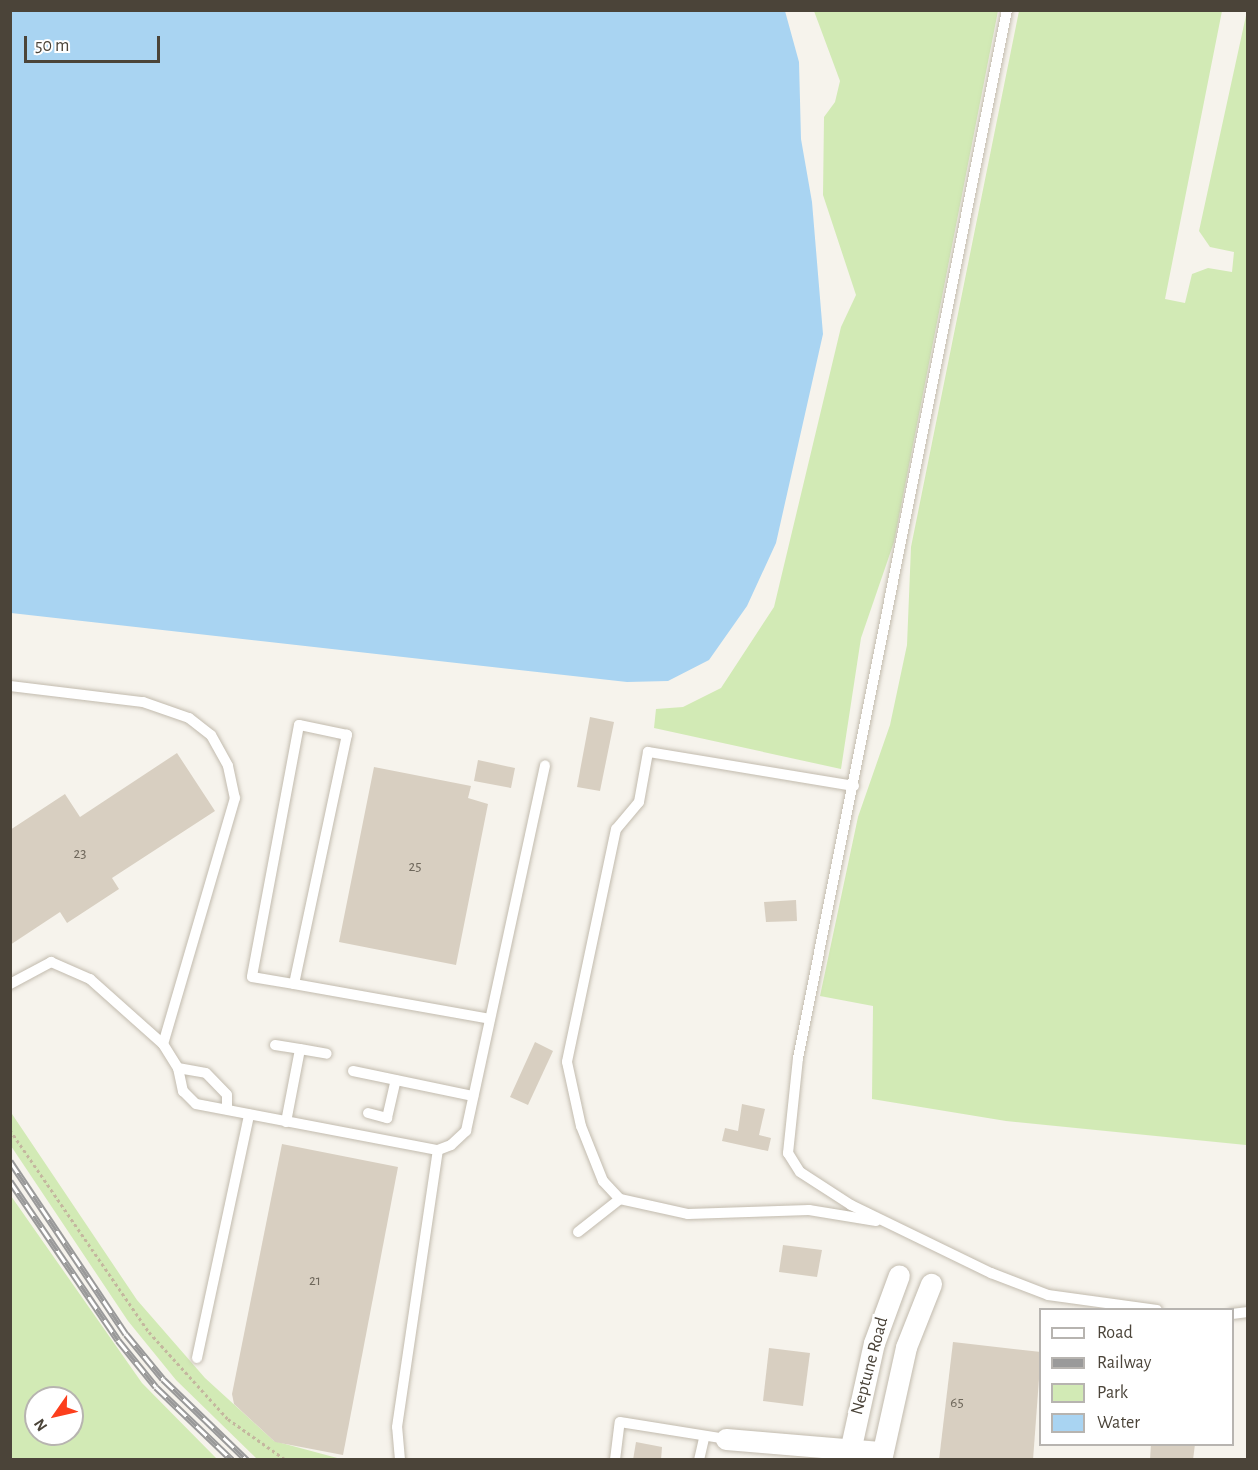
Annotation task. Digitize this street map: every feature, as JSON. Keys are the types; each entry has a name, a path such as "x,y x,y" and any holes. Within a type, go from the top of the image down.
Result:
{"street":[{"name":"Neptune Road","path":"848,1454 895,1284 927,1293 892,1396 881,1456"},
{"path":"726,1439 881,1456"}],"lane":[{"path":"1007,10 798,1058 788,1146 800,1172 891,1223 1048,1295 1142,1308"},
{"path":"10,686 143,702 189,718 212,735 228,766 235,798 163,1044"},
{"path":"294,984 347,735 299,725 252,976 294,984 490,1019"},
{"path":"854,786 648,752 639,802 616,829 567,1062 581,1126 603,1181 620,1199 688,1214 809,1210 891,1223"},
{"path":"10,984 51,962 90,979 163,1044 178,1068 183,1091 196,1104 226,1106 249,1115 438,1150 466,1131 545,765"},
{"path":"275,1045 327,1054"},
{"path":"286,1122 300,1049"},
{"path":"178,1068 206,1073 227,1095 226,1106"},
{"path":"353,1071 473,1096"},
{"path":"368,1113 387,1118 396,1080"},
{"path":"197,1358 249,1115"},
{"path":"400,1460 397,1427 438,1150"},
{"path":"578,1232 620,1199"},
{"path":"615,1460 620,1422 704,1438 726,1439"},
{"path":"699,1460 704,1438"}],"path":[{"path":"10,1130 149,1332 228,1419 286,1460"}],"green space":[{"path":"814,11 998,11 894,542 861,638 841,769 654,728 656,709 683,707 721,688 774,607 841,327 856,295 823,195 824,117 835,102 840,81"},
{"path":"1019,11 1222,11 1165,299 1185,303 1192,274 1208,268 1232,272 1234,252 1210,247 1199,231 1247,11 1246,1145 1006,1121 872,1099 873,1006 820,996 858,817 890,725 907,645 911,547"},
{"path":"10,1111 137,1300 205,1378 274,1441 341,1459 257,1459 176,1380 128,1321 11,1146"},
{"path":"11,1196 142,1383 217,1459 11,1459"}],"water":[{"path":"11,10 785,11 799,62 801,139 812,202 823,334 776,543 747,606 709,660 668,681 627,682 11,613"}],"building":[{"path":"590,717 614,722 600,791 577,787"},
{"path":"177,753 215,811 112,878 119,889 67,923 60,912 10,945 10,830 65,794 80,817"},
{"path":"478,760 515,768 511,788 474,781"},
{"path":"374,767 471,786 468,798 488,804 456,965 339,942"},
{"path":"796,900 797,921 766,922 764,902"},
{"path":"535,1042 553,1051 528,1105 510,1097"},
{"path":"742,1104 765,1109 759,1135 771,1138 768,1151 722,1141 725,1128 738,1131"},
{"path":"282,1144 398,1167 343,1455 275,1442 234,1404 232,1394"},
{"path":"783,1245 822,1250 817,1277 779,1272"},
{"path":"953,1342 1039,1352 1033,1460 939,1460"},
{"path":"769,1348 810,1353 803,1406 763,1401"},
{"path":"636,1442 662,1447 661,1460 633,1460"},
{"path":"1151,1446 1195,1446 1193,1460 1150,1460"}],"railway":[{"path":"10,1161 126,1334 163,1379 247,1460"},
{"path":"10,1181 118,1340 156,1387 232,1460"}]}
